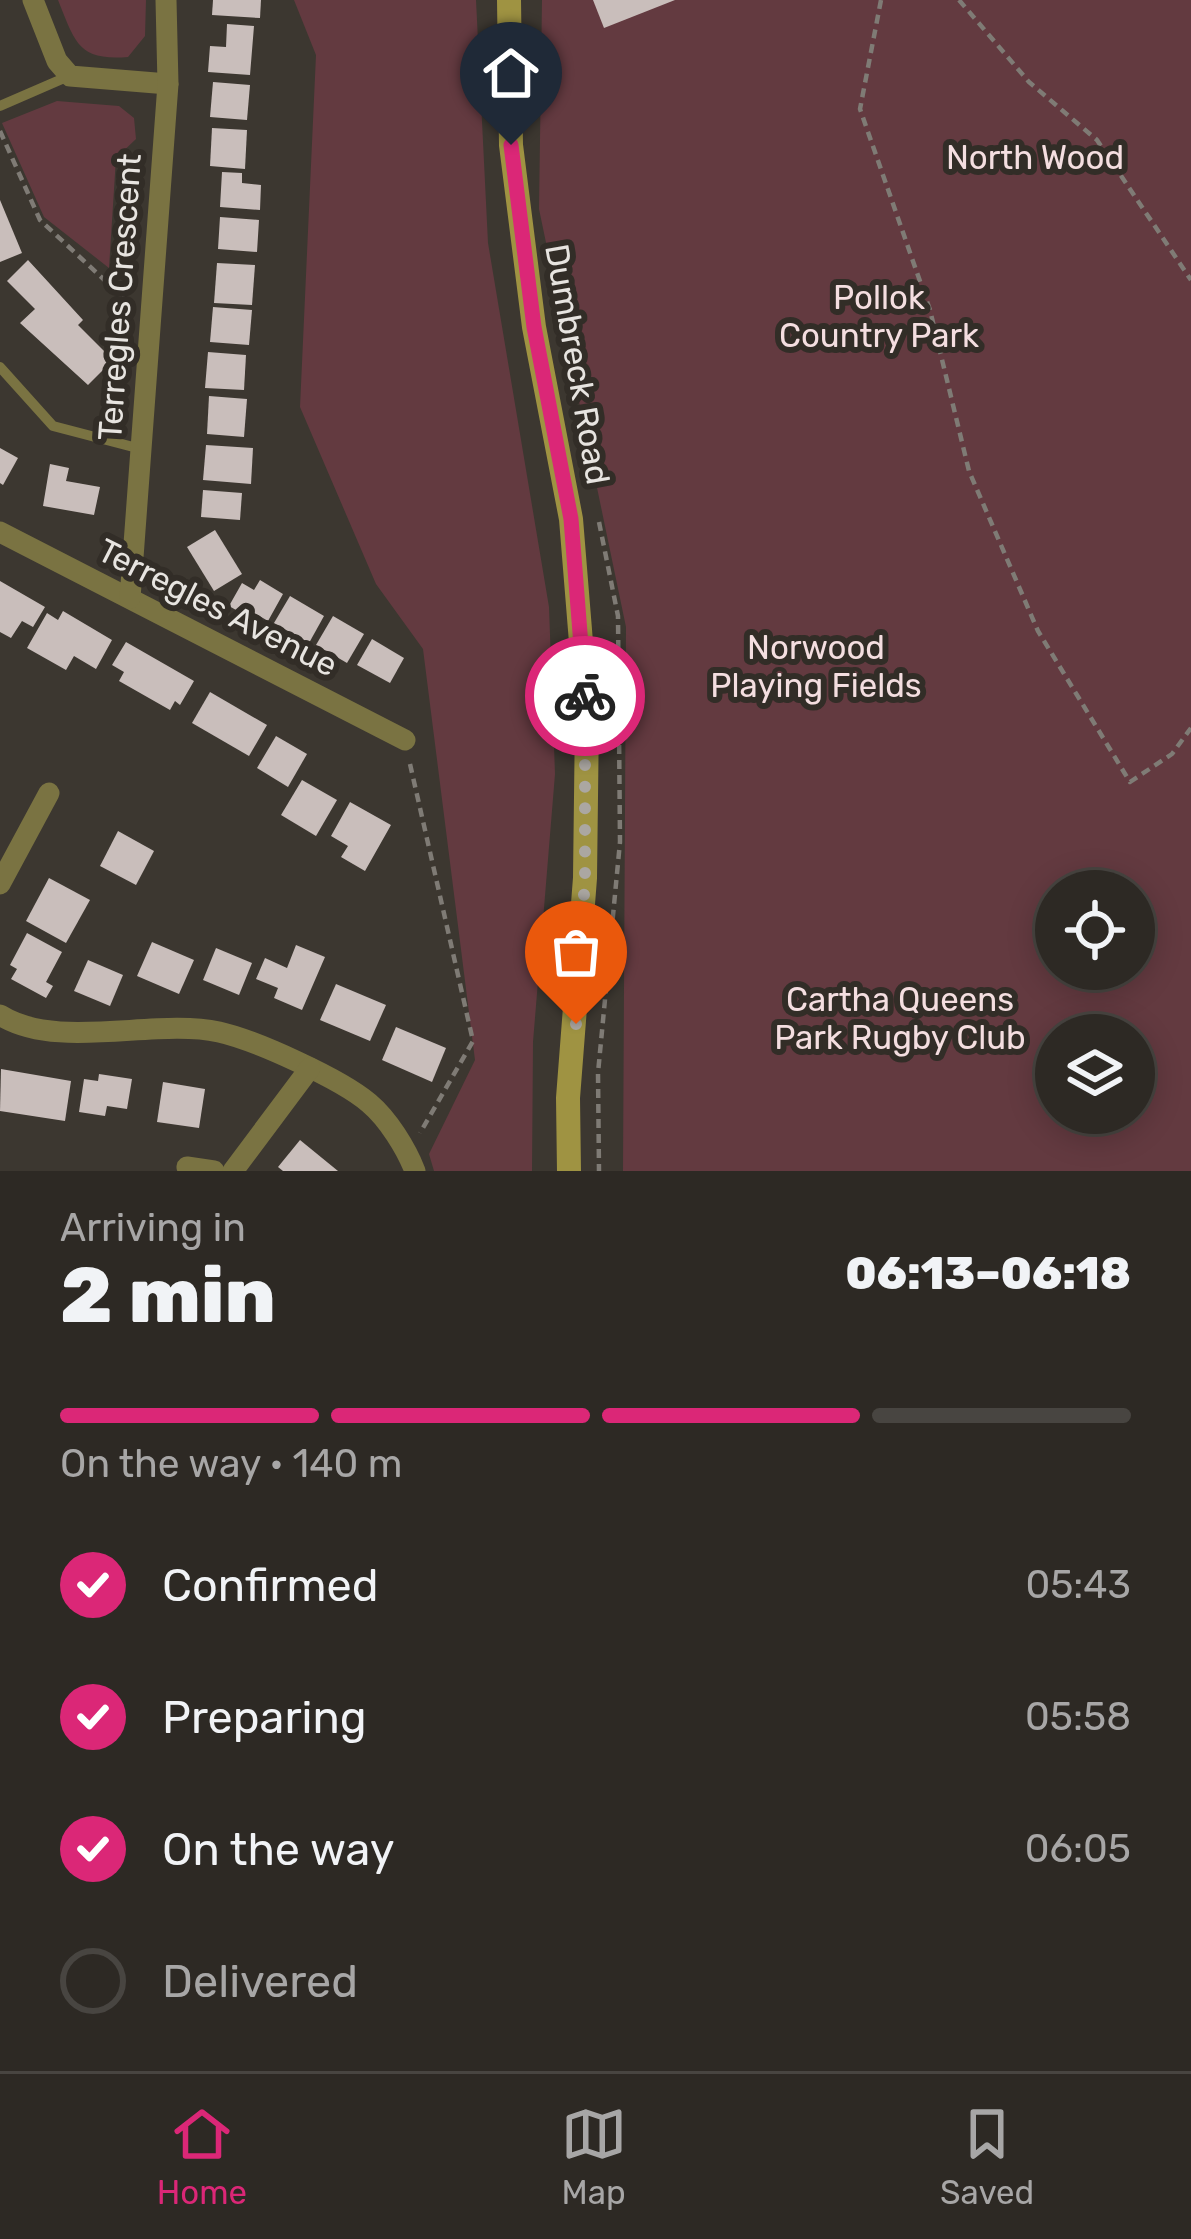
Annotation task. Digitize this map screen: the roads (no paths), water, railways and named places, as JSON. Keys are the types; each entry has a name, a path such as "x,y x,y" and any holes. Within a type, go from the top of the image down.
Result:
{"main road":[{"name":"Dumbreck Road","path":"509,0 511,145 534,327 571,519 587,716 585,878 568,1098 569,1171"}],"street":[{"path":"33,0 57,61 70,76 168,84"},
{"name":"Terregles Crescent","path":"130,598 168,84 166,0"},
{"name":"Terregles Avenue","path":"0,532 405,740"},
{"path":"0,884 49,793"},
{"path":"0,1015 43,1029 218,1031 310,1068 369,1103 412,1162"},
{"path":"233,1171 310,1068"},
{"path":"187,1167 214,1171"}],"lane":[{"path":"0,106 70,76"},
{"path":"0,367 53,426 141,449"}],"park label":[{"name":"North Wood","path":"1035,157"},
{"name":"Pollok Country Park","path":"879,316"},
{"name":"Norwood Playing Fields","path":"816,666"},
{"name":"Cartha Queens Park Rugby Club","path":"900,1018"}]}
